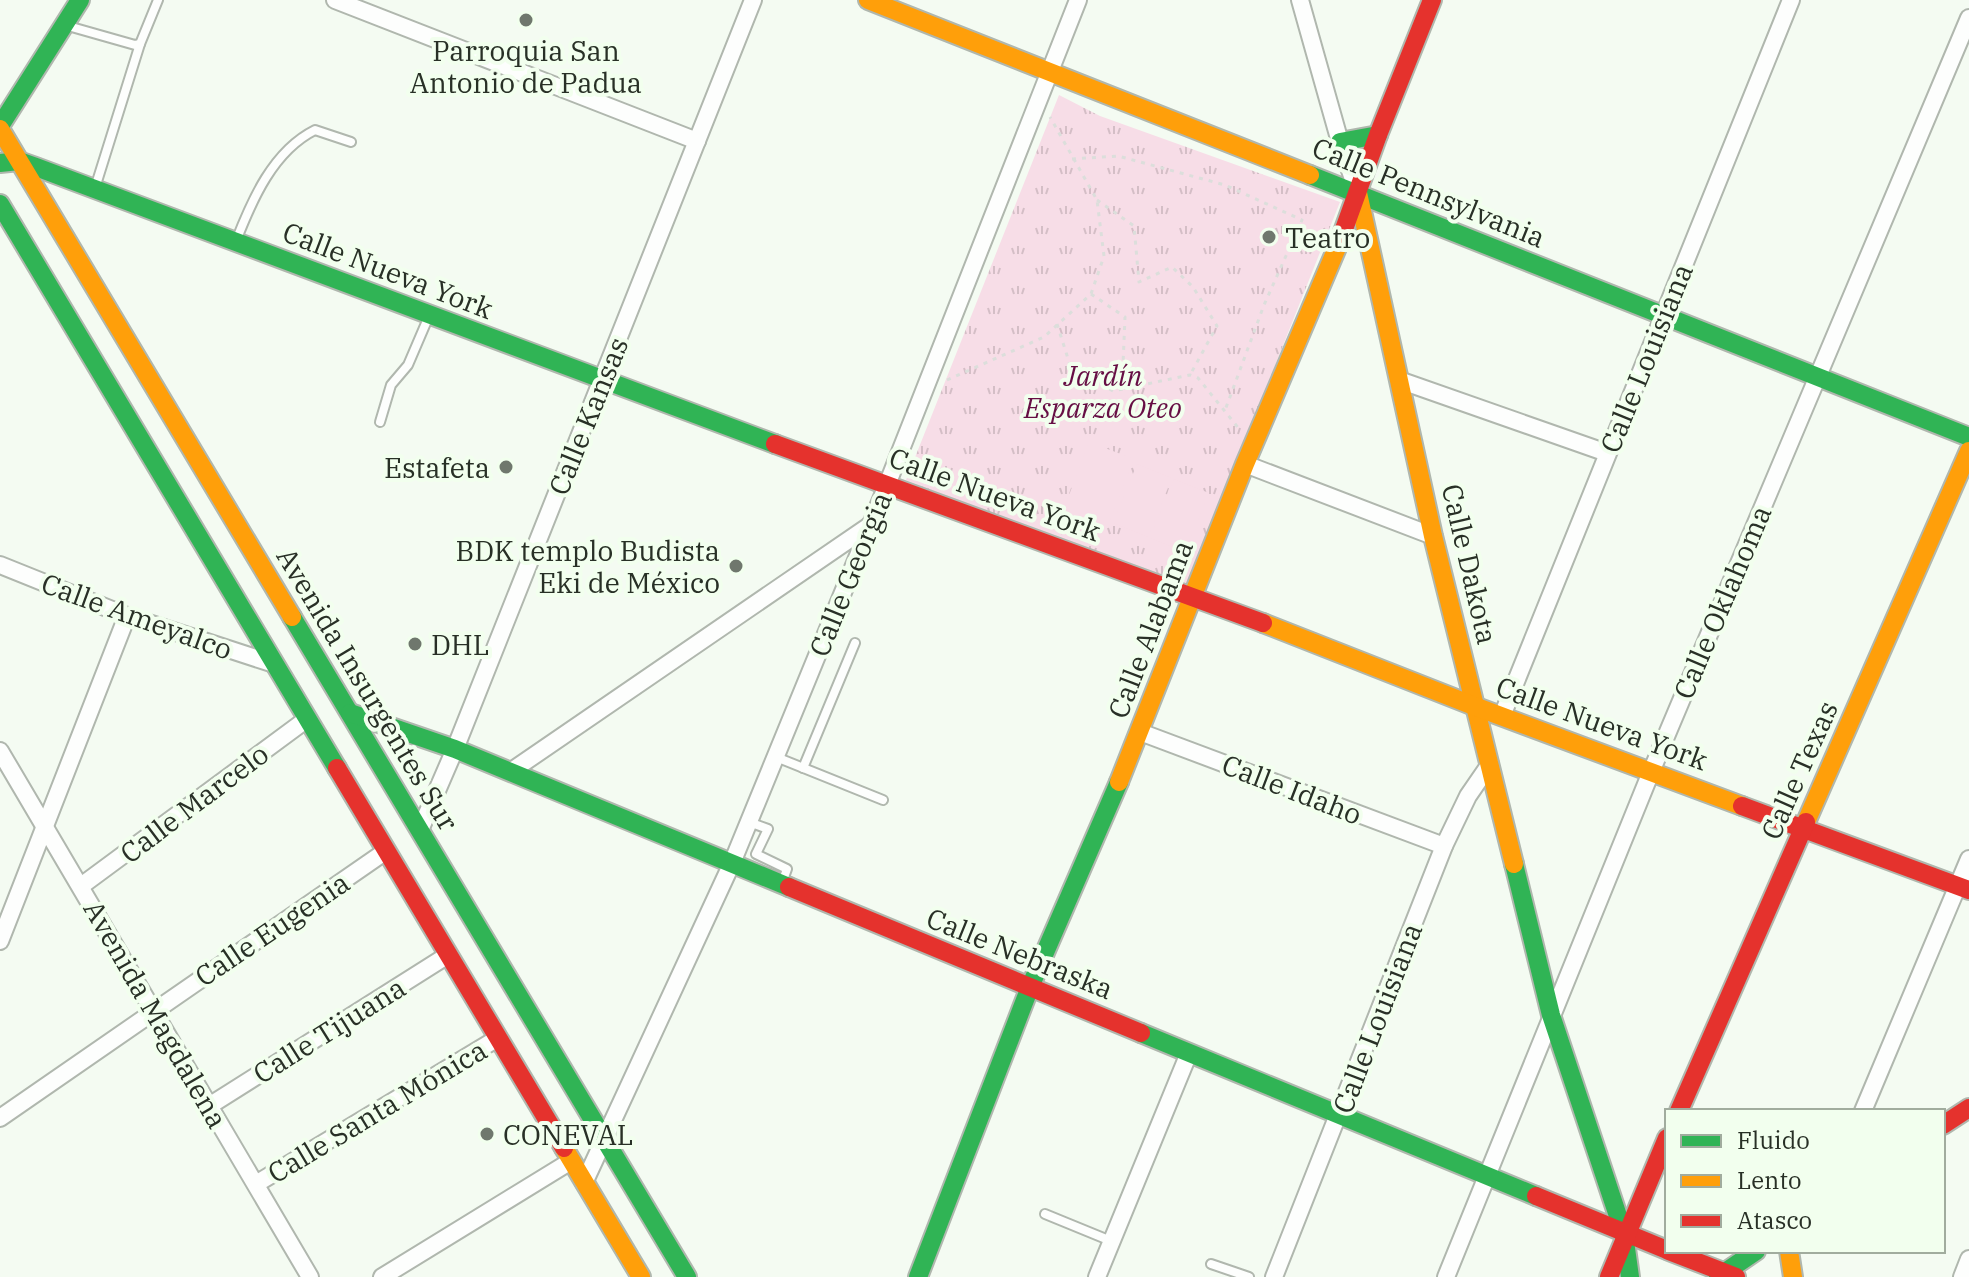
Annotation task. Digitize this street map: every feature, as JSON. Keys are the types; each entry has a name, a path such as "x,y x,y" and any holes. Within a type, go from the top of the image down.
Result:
{"street":[{"path":"0,127 80,0"},
{"path":"335,0 697,141"},
{"name":"Calle Kansas","path":"420,830 753,0"},
{"name":"Calle Pennsylvania","path":"868,0 1969,437"},
{"name":"Calle Georgia","path":"584,1183 732,863 887,485 1078,0"},
{"name":"Calle Dakota","path":"1300,0 1340,142 1365,216 1433,536 1551,1015 1624,1234 1630,1277"},
{"name":"Calle Alabama","path":"918,1277 1030,987 1140,732 1245,464 1358,193 1432,0"},
{"name":"Calle Louisiana","path":"1502,716 1791,0"},
{"name":"Calle Oklahoma","path":"1446,1277 1651,772 1969,18"},
{"name":"Avenida Insurgentes Sur","path":"0,127 687,1277"},
{"path":"1340,142 1378,135"},
{"name":"Calle Nueva York","path":"0,163 19,161 87,186 602,381 1193,595 1474,706 1964,888"},
{"path":"51,214 60,193 87,186"},
{"path":"0,204 641,1277"},
{"path":"1399,380 1607,453"},
{"name":"Calle Texas","path":"1680,1109 1969,451"},
{"path":"1245,464 1433,536"},
{"path":"510,772 870,526"},
{"name":"Calle Ameyalco","path":"0,565 127,616 274,664"},
{"path":"0,941 127,616"},
{"name":"Calle Nebraska","path":"350,713 455,749 1665,1250"},
{"name":"Calle Marcelo","path":"81,886 307,719"},
{"name":"Calle Idaho","path":"1140,732 1444,846"},
{"name":"Avenida Magdalena","path":"0,751 310,1277"},
{"name":"Calle Louisiana","path":"1274,1277 1444,846 1468,796 1490,764"},
{"name":"Calle Eugenia","path":"0,1118 386,851"},
{"path":"1864,1109 1964,888 1969,859"},
{"name":"Calle Tijuana","path":"209,1106 448,955"},
{"name":"Calle Santa Mónica","path":"256,1184 498,1038"},
{"path":"1097,1277 1189,1053"},
{"path":"1945,1124 1969,1108"},
{"path":"1609,1277 1624,1234 1665,1142"},
{"path":"382,1277 571,1161"},
{"name":"Calle Nebraska","path":"1673,1253 1726,1275"},
{"path":"1726,1275 1754,1253"},
{"path":"1789,1253 1793,1277"},
{"path":"1962,1277 1969,1259"}],"lane":[{"path":"87,186 158,0"},
{"path":"64,25 140,44"},
{"path":"235,242 255,194 300,137 315,130 351,142"},
{"path":"380,422 391,385 408,365 430,315"},
{"path":"803,768 855,643"},
{"path":"775,757 883,800"},
{"path":"749,822 768,829 756,854 787,869 782,884"},
{"path":"1045,1214 1112,1241"},
{"path":"1211,1264 1249,1277"}],"path":[{"path":"1050,117 1097,200 1134,226 1139,282 1172,267 1193,287 1217,326 1190,375"},
{"path":"1072,159 1118,156 1225,185 1302,220 1264,305 1224,413"},
{"path":"943,382 1044,337 1091,294 1104,256 1097,200"},
{"path":"1091,294 1125,317 1122,389"},
{"path":"1057,324 1071,368 1113,391 1190,375 1198,378 1247,438"}],"green space":[{"name":"Jardín Esparza Oteo","path":"1059,95 1100,116 1340,202 1185,592 906,480"},
{"path":"1089,442 1134,459 1107,528 1063,511"},
{"path":"1137,464 1172,478 1148,537 1113,523"},
{"path":"1174,479 1209,493 1185,552 1150,538"}],"traffic: fast":[{"path":"0,126 80,0"},
{"path":"1340,142 1378,135"},
{"path":"0,163 19,161 36,167 775,444"},
{"path":"1310,175 1969,437"},
{"path":"0,204 337,768"},
{"path":"292,617 687,1277"},
{"path":"350,713 455,749 789,887"},
{"path":"918,1277 1030,987 1119,782"},
{"path":"1514,864 1551,1015 1624,1234 1630,1277"},
{"path":"1141,1033 1536,1196"},
{"path":"1718,1277 1753,1253"}],"traffic: slow":[{"path":"868,0 1310,175"},
{"path":"0,129 292,617"},
{"path":"1358,193 1433,536 1514,864"},
{"path":"1119,782 1245,464 1339,243"},
{"path":"1806,822 1969,451"},
{"path":"1263,623 1742,806"},
{"path":"564,1148 641,1277"},
{"path":"1789,1253 1793,1277"}],"traffic: jam":[{"path":"1339,243 1432,0"},
{"path":"775,444 1263,623"},
{"path":"337,768 564,1148"},
{"path":"1742,806 1969,890"},
{"path":"1680,1109 1806,822"},
{"path":"789,887 1141,1033"},
{"path":"1945,1124 1969,1108"},
{"path":"1609,1277 1665,1143"},
{"path":"1536,1196 1665,1249"},
{"path":"1674,1253 1736,1277"}],"place":[{"name":"Parroquia San Antonio de Padua","path":"526,20"},
{"name":"Teatro","path":"1269,237"},
{"name":"Estafeta","path":"506,467"},
{"name":"BDK templo Budista Eki de México","path":"736,566"},
{"name":"DHL","path":"415,644"},
{"name":"CONEVAL","path":"487,1134"}]}
